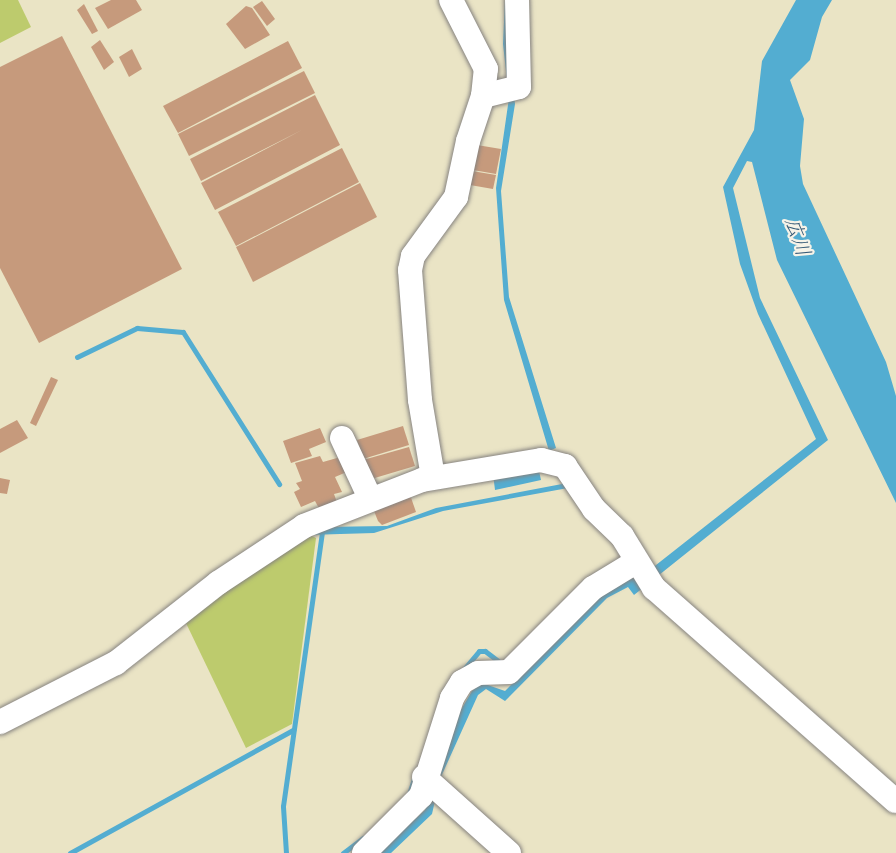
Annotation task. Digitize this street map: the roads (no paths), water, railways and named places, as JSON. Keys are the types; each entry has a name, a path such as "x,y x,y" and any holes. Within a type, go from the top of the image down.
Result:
{"street":[{"path":"433,477 420,400 410,270 413,256 456,197 468,141 483,96 486,69 451,0"},
{"path":"483,96 519,87 517,0"},
{"path":"342,438 370,498"},
{"path":"0,722 116,663 218,583 304,526 370,498 433,477 541,460 565,466 575,485 622,536 644,574 896,801"},
{"path":"364,853 431,784 452,698 462,682 478,673 509,672 593,588 644,574"},
{"path":"431,784 509,853"}],"water":[{"path":"505,0 509,0 509,46 515,104 501,191 509,297 556,448 549,451 504,300 496,188 509,98 503,44"},
{"name":"広川","path":"796,0 832,0 822,17 810,60 790,80 804,119 800,166 803,184 886,362 896,396 896,503 777,260 752,162 747,161 733,188 760,298 828,440 634,595 628,587 607,598 505,701 486,689 478,695 440,779 432,814 391,853 378,853 425,810 459,713 472,691 482,683 505,691 599,595 632,576 637,580 816,439 758,314 740,264 723,187 754,130 762,61"},
{"path":"538,466 541,480 495,490 493,474"},
{"path":"561,474 568,488 443,511 374,533 307,535 321,527 387,526 436,508 562,484"}],"waterway":[{"path":"77,357 137,328 183,332 279,484"},
{"path":"286,853 283,806 322,532"},
{"path":"464,669 479,651 485,651 502,664"},
{"path":"70,853 293,730"},
{"path":"409,794 415,775"},
{"path":"343,853 363,838"}]}
